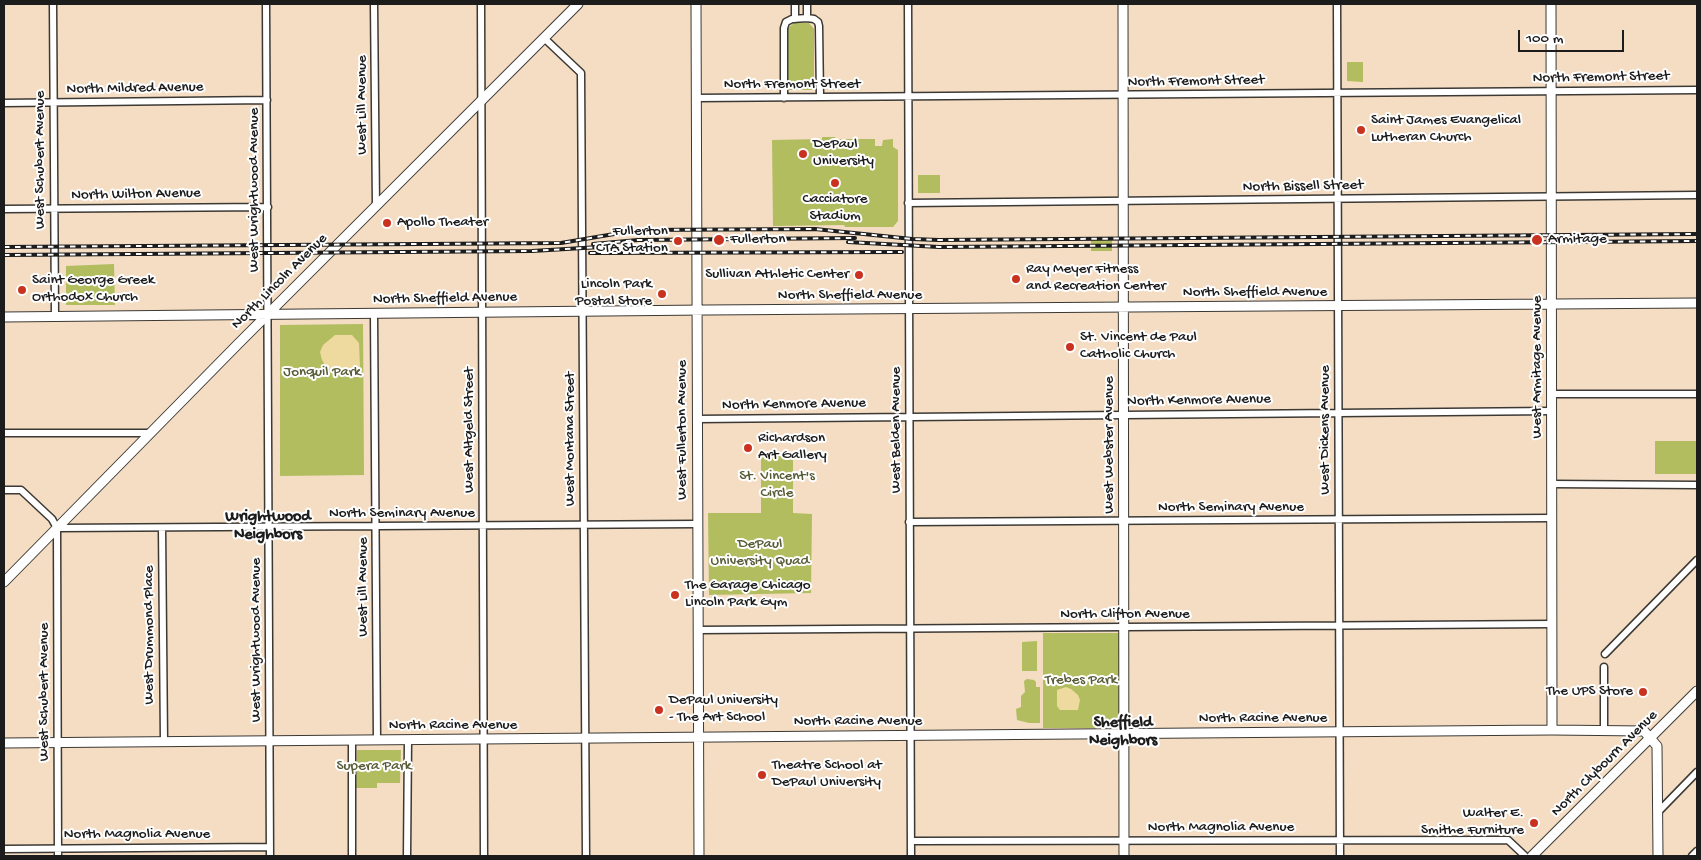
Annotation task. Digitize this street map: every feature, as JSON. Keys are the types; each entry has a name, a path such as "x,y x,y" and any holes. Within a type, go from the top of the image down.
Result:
{"street":[{"name":"West Schubert Avenue","path":"53,4 55,316"},
{"name":"West Wrightwood Avenue","path":"266,4 270,856"},
{"name":"West Lill Avenue","path":"374,4 376,206"},
{"name":"West Altgeld Street","path":"481,4 484,856"},
{"name":"North Lincoln Avenue","path":"4,582 578,4"},
{"name":"West Fullerton Avenue","path":"696,4 699,856"},
{"path":"795,4 795,19"},
{"path":"807,4 807,18"},
{"name":"West Belden Avenue","path":"908,4 911,856"},
{"name":"West Webster Avenue","path":"1123,4 1124,856"},
{"name":"West Dickens Avenue","path":"1337,4 1340,856"},
{"name":"West Armitage Avenue","path":"1551,4 1552,730"},
{"path":"784,98 784,28 786,22 807,18 814,19 818,22 819,26 820,97"},
{"name":"West Montana Street","path":"544,38 581,73 586,856"},
{"name":"North Fremont Street","path":"696,98 1697,90"},
{"name":"North Mildred Avenue","path":"4,103 267,100"},
{"name":"North Bissell Street","path":"908,203 1697,195"},
{"name":"North Wilton Avenue","path":"4,209 268,207"},
{"name":"North Sheffield Avenue","path":"4,317 1697,303"},
{"name":"West Lill Avenue","path":"374,314 377,740"},
{"path":"1552,394 1697,394"},
{"name":"North Kenmore Avenue","path":"697,418 1552,411"},
{"path":"4,433 151,433"},
{"path":"1552,484 1697,485"},
{"path":"4,490 22,490 52,520 57,528"},
{"name":"North Seminary Avenue","path":"910,522 1552,518"},
{"name":"North Seminary Avenue","path":"57,528 698,524"},
{"name":"West Schubert Avenue","path":"57,528 58,856"},
{"name":"West Drummond Place","path":"162,528 164,742"},
{"path":"1605,654 1697,560"},
{"name":"North Clifton Avenue","path":"698,630 1552,624"},
{"path":"1604,668 1604,730"},
{"name":"North Clybourn Avenue","path":"1532,856 1697,691"},
{"name":"North Racine Avenue","path":"4,743 1552,730 1644,731 1650,738"},
{"path":"1650,738 1657,746 1658,856"},
{"path":"352,740 352,856"},
{"path":"407,856 408,740"},
{"path":"1659,811 1697,772"},
{"name":"North Magnolia Avenue","path":"910,841 1508,840 1525,856"},
{"name":"North Magnolia Avenue","path":"4,849 270,847"},
{"path":"1692,856 1697,851"}],"green space":[{"path":"794,23 809,23 814,29 814,90 787,90 787,29"},
{"path":"1347,62 1363,62 1363,82 1347,81"},
{"name":"Cacciatore Stadium","path":"822,137 875,139 875,146 882,146 883,140 893,139 893,147 898,150 898,221 893,227 845,227 844,225 773,226 772,140 822,139"},
{"path":"918,175 940,175 940,193 918,193"},
{"path":"1091,238 1112,238 1112,251 1091,251"},
{"path":"114,264 115,305 66,305 66,266"},
{"name":"Jonquil Park","path":"363,324 364,475 280,476 280,325"},
{"path":"1655,441 1697,441 1697,474 1655,474"},
{"name":"DePaul University Quad","path":"761,452 793,452 793,513 812,514 811,593 709,595 708,513 761,513"},
{"name":"Trebes Park","path":"1043,633 1119,633 1119,728 1043,728"},
{"path":"1037,641 1037,671 1022,671 1022,642"},
{"path":"1027,679 1034,680 1036,687 1040,687 1040,723 1017,720 1016,709 1021,707 1021,696 1025,692 1024,681"},
{"name":"Supera Park","path":"357,750 401,750 400,783 377,783 377,788 356,788"}],"sand":[{"path":"335,335 352,335 359,343 360,367 354,371 338,373 326,367 322,360 320,352 323,345"},
{"path":"1066,687 1078,695 1080,700 1078,710 1060,710 1057,706 1057,690"}],"railway":[{"path":"4,247 561,243 638,230 815,229 939,240 1697,234"},
{"path":"593,244 638,240 855,238"},
{"path":"848,242 939,247 1697,241"},
{"path":"4,255 532,251 600,247"},
{"path":"590,253 902,252"}],"place":[{"name":"Saint James Evangelical Lutheran Church","path":"1361,130"},
{"name":"DePaul University","path":"803,154"},
{"name":"Cacciatore Stadium","path":"835,183"},
{"name":"Apollo Theater","path":"387,223"},
{"name":"Fullerton","path":"719,240"},
{"name":"Armitage","path":"1537,240"},
{"name":"Fullerton CTA Station","path":"678,241"},
{"name":"Sullivan Athletic Center","path":"859,275"},
{"name":"Ray Meyer Fitness and Recreation Center","path":"1016,279"},
{"name":"Saint George Greek Orthodox Church","path":"22,290"},
{"name":"Lincoln Park Postal Store","path":"662,294"},
{"name":"St. Vincent de Paul Catholic Church","path":"1070,347"},
{"name":"Richardson Art Gallery","path":"748,448"},
{"name":"The Garage Chicago Lincoln Park Gym","path":"675,595"},
{"name":"The UPS Store","path":"1643,692"},
{"name":"DePaul University - The Art School","path":"659,710"},
{"name":"Theatre School at DePaul University","path":"762,775"},
{"name":"Walter E. Smithe Furniture","path":"1534,823"}],"district":[{"name":"Wrightwood Neighbors","path":"268,527"},
{"name":"Sheffield Neighbors","path":"1123,733"}],"park label":[{"name":"St. Vincent's Circle","path":"777,486"}]}
